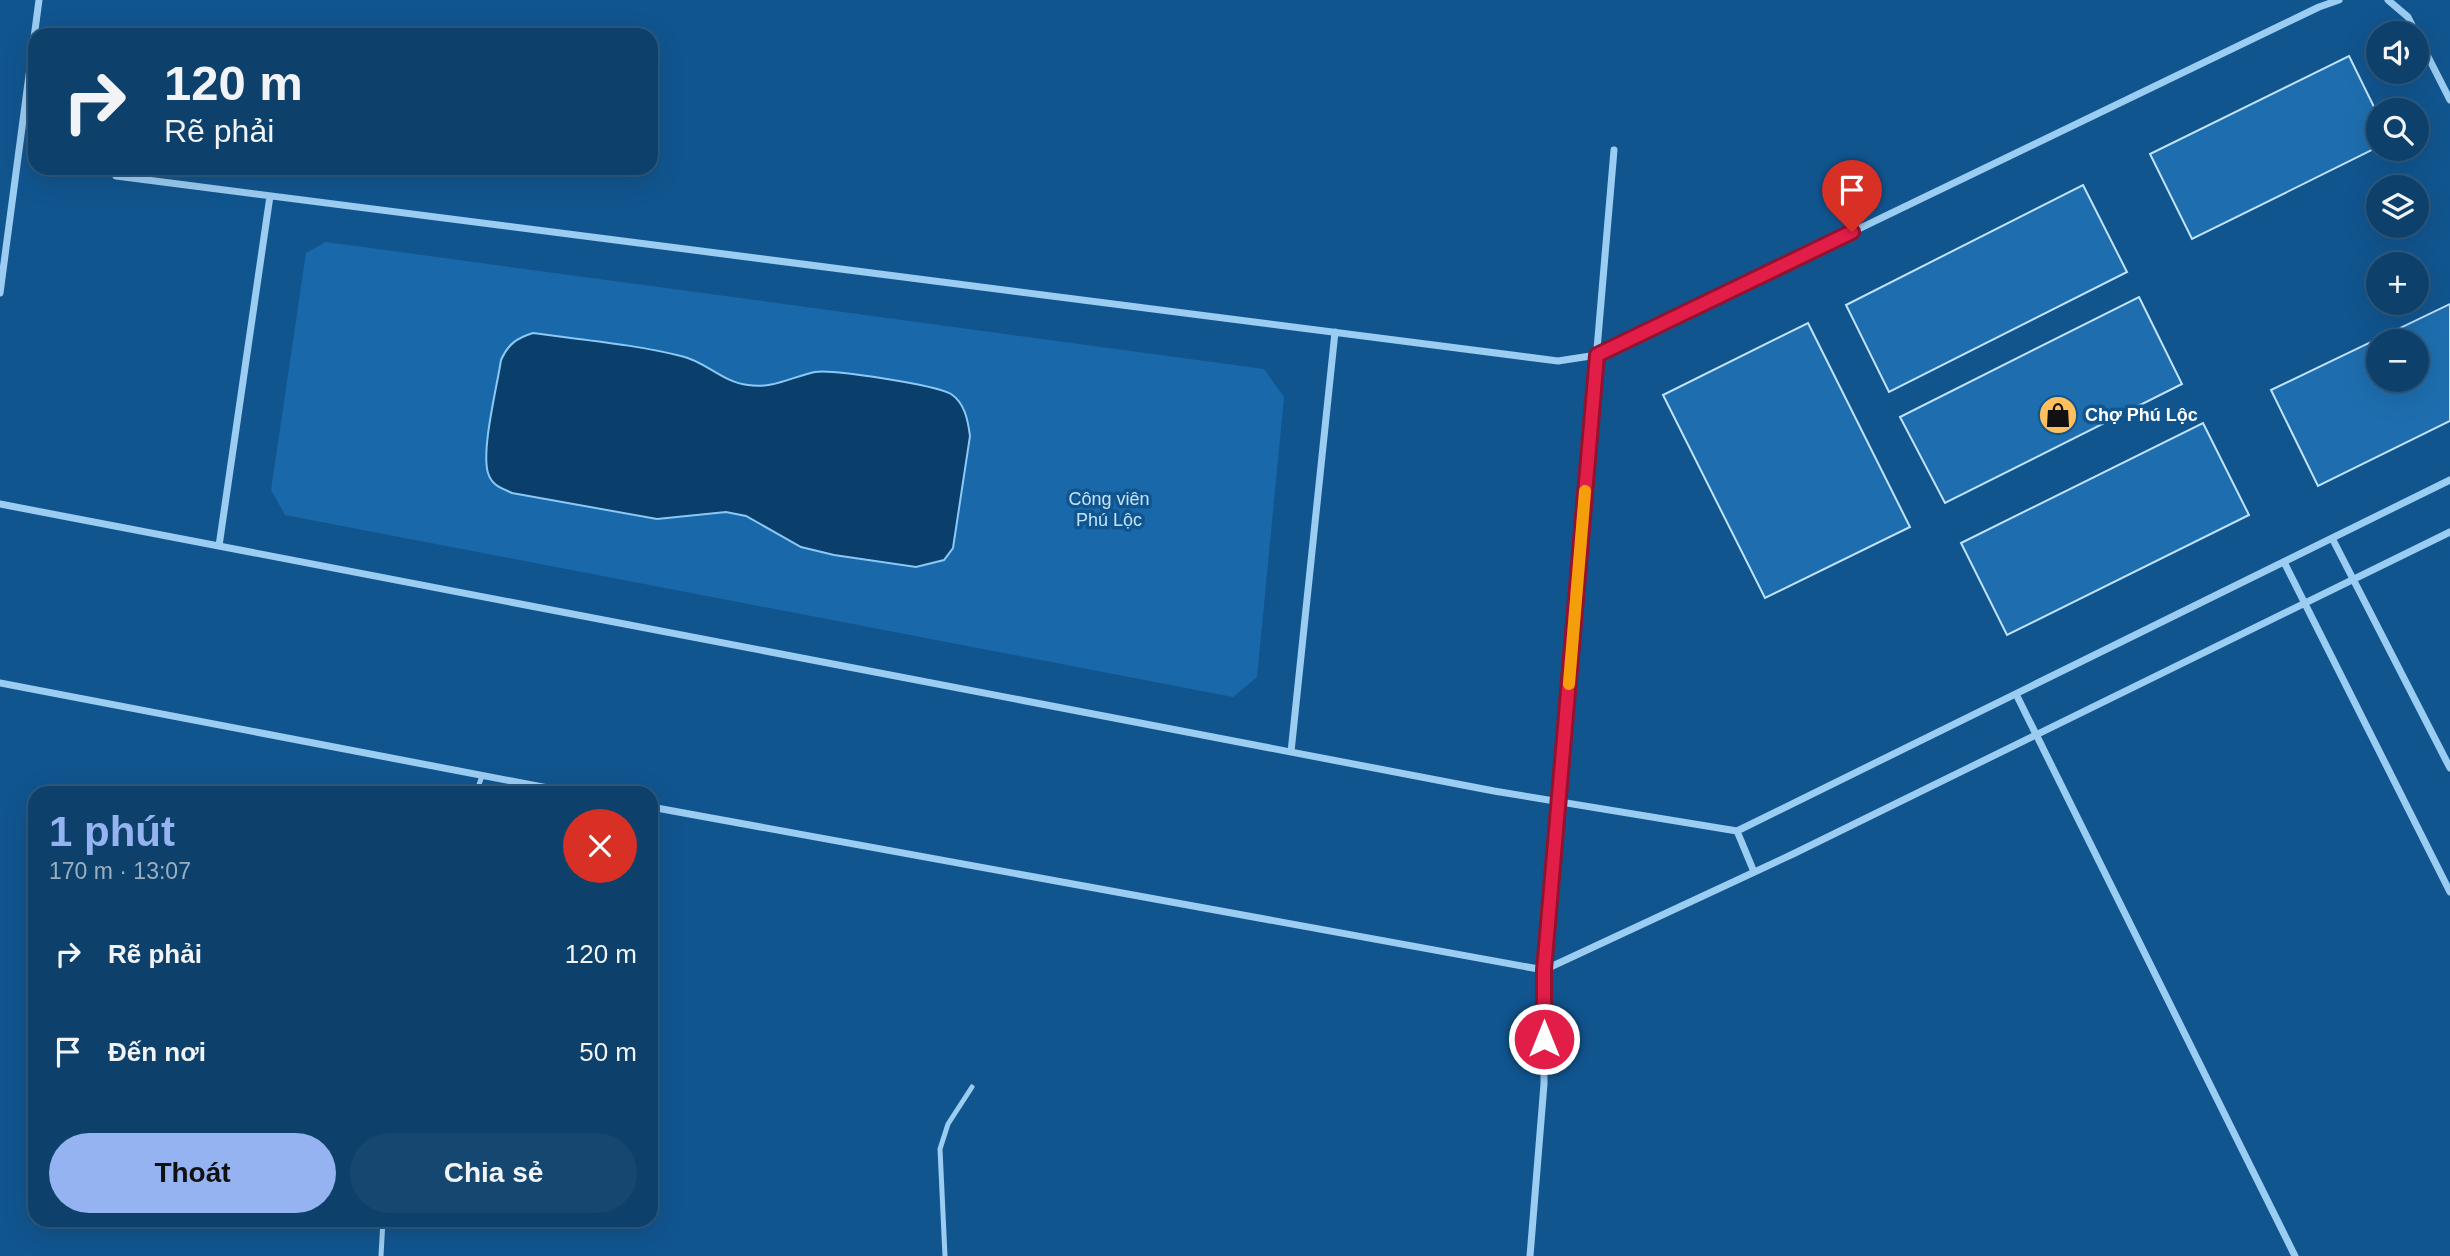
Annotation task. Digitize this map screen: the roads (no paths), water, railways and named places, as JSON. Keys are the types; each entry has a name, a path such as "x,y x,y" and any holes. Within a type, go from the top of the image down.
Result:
{"street":[{"path":"35,28 39,0"},
{"path":"116,177 1558,361 1597,355 2339,0"},
{"path":"2388,0 2410,21"},
{"path":"2429,59 2450,100"},
{"path":"0,293 28,83"},
{"path":"1530,1256 1544,1084 1544,970 1614,150"},
{"path":"219,546 270,196"},
{"path":"1292,752 1335,332"},
{"path":"0,504 1559,803 1737,831 2450,480"},
{"path":"658,808 1544,970 1754,873 2450,532"},
{"path":"2332,538 2450,768"},
{"path":"2284,562 2450,892"},
{"path":"0,683 536,786"},
{"path":"2016,694 2295,1256"},
{"path":"1737,831 1754,873"}],"lane":[{"path":"478,786 482,776"},
{"path":"945,1256 940,1149 948,1124 972,1087"},
{"path":"381,1256 383,1227"}],"place":[{"name":"Chợ Phú Lộc","path":"2058,415"}],"park label":[{"name":"Công viên Phú Lộc","path":"1109,509"}]}
